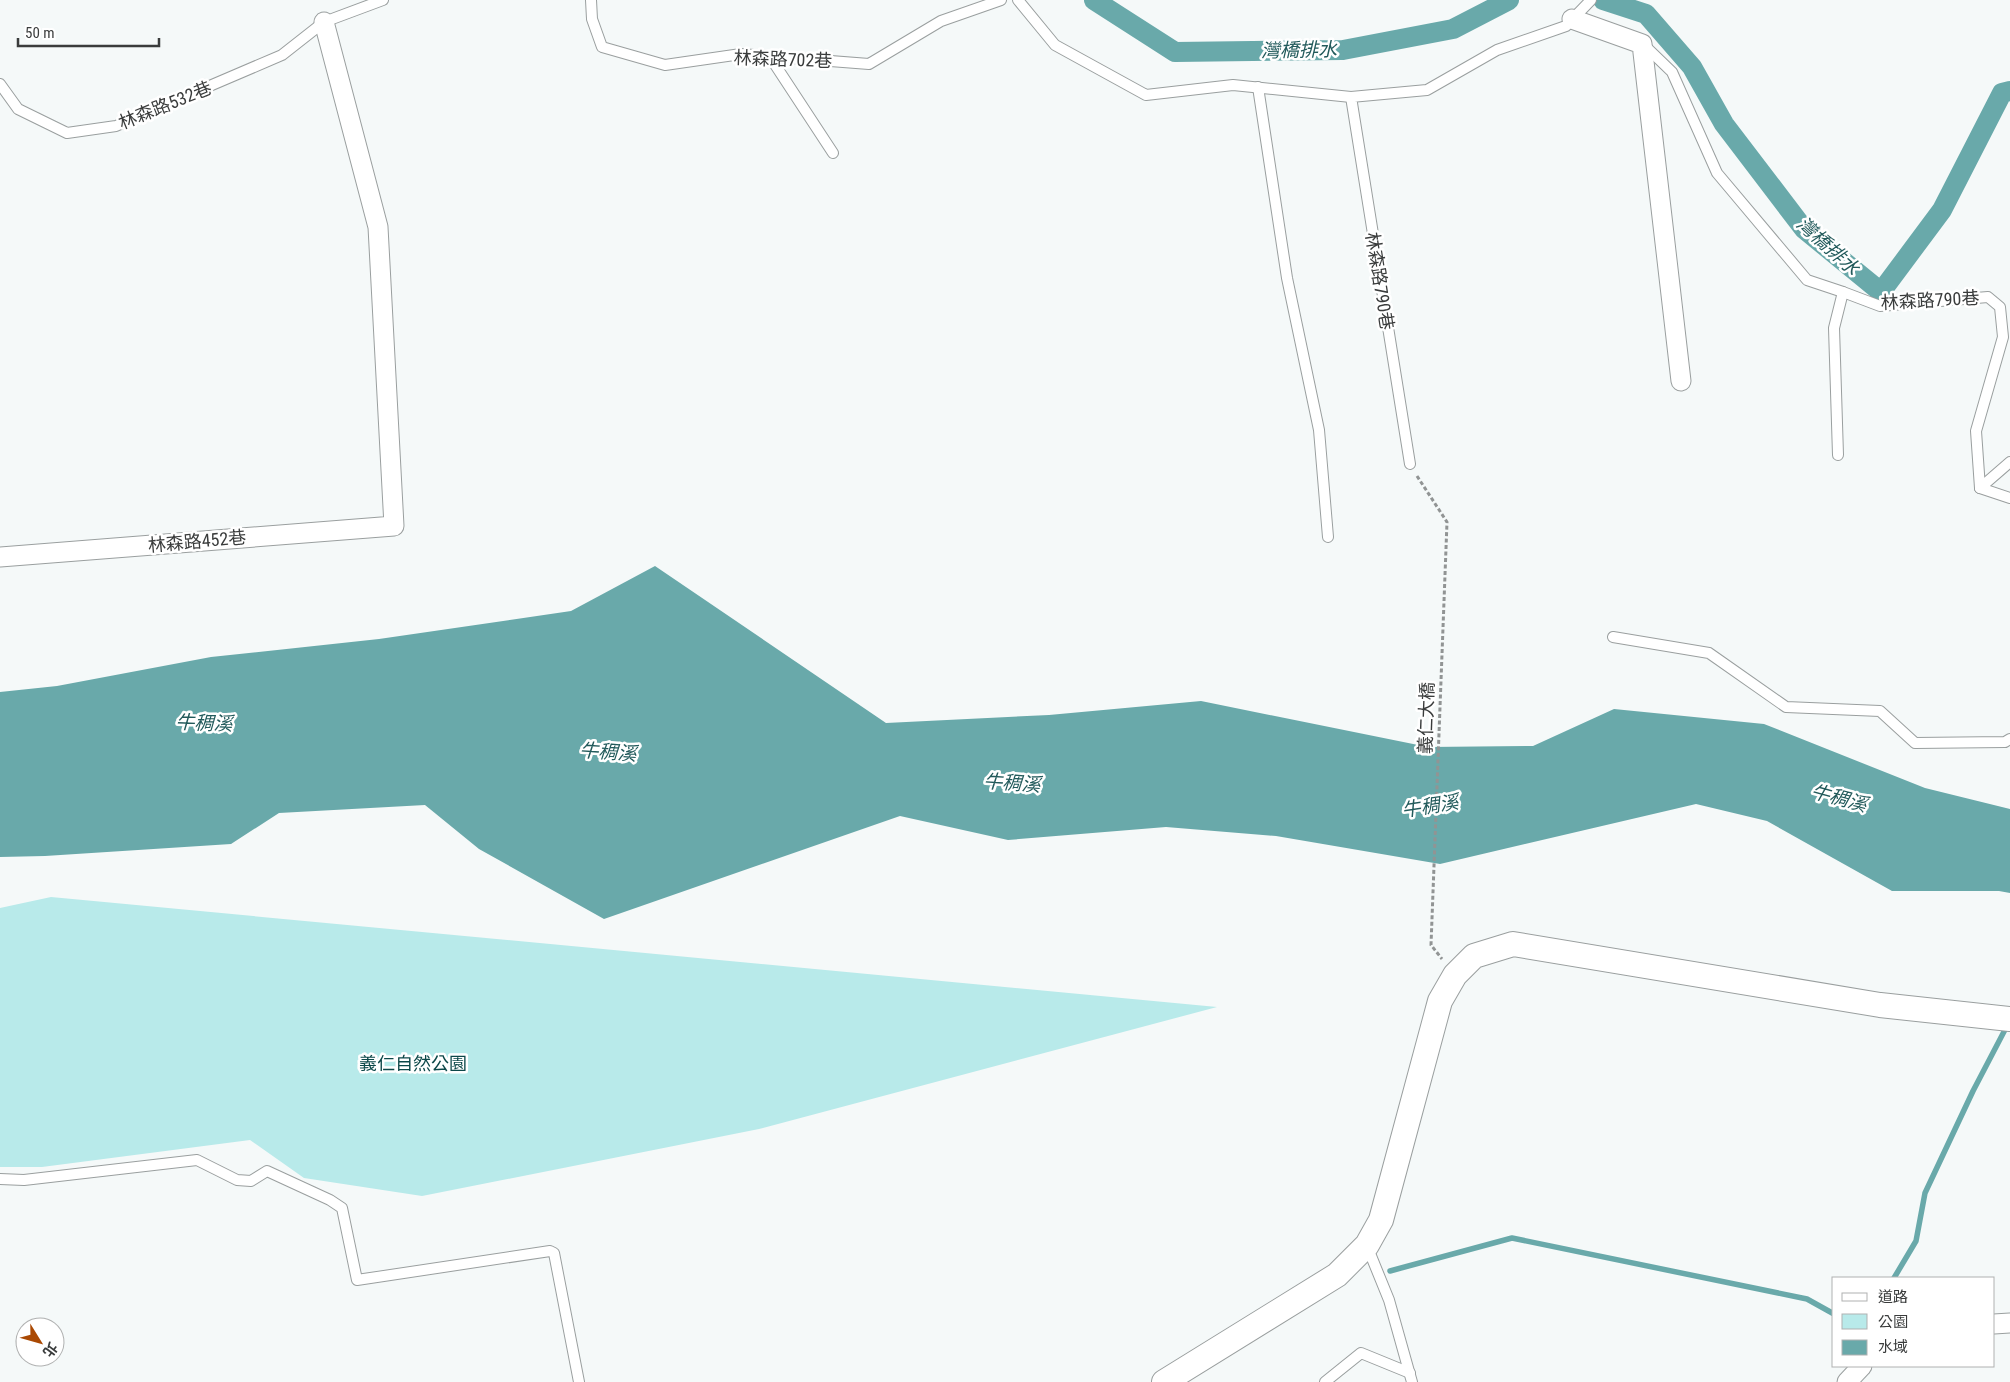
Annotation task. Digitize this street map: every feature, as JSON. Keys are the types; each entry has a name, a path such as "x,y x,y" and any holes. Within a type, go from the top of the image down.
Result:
{"street":[{"name":"林森路790巷","path":"1572,19 1642,44"},
{"name":"林森路452巷","path":"0,557 394,526 378,227 324,22"},
{"path":"1642,44 1681,381"},
{"path":"1164,1382 1337,1275 1367,1245 1381,1220 1440,1002 1455,975 1474,956 1513,944 1880,1004 2010,1019"},
{"path":"1995,1324 2010,1323"},
{"path":"1847,1382 1861,1367"}],"lane":[{"path":"324,22 383,0"},
{"name":"林森路702巷","path":"591,0 592,19 602,47 665,65 741,54 869,64 941,21 1001,0"},
{"path":"1018,0 1055,45 1146,95 1233,85 1351,97 1427,90 1498,50 1566,26 1591,0"},
{"name":"林森路532巷","path":"0,84 18,109 67,133 116,126 282,55 324,22"},
{"name":"林森路790巷","path":"1642,44 1672,72 1718,173 1807,280 1880,306 1988,297 2000,307 2003,337 1976,431 1980,488"},
{"path":"770,57 833,153"},
{"path":"1258,87 1287,278 1319,430 1328,537"},
{"name":"林森路790巷","path":"1351,97 1410,464"},
{"path":"1838,455 1834,328 1843,292"},
{"path":"1980,488 2010,462"},
{"path":"1980,488 2010,498"},
{"path":"1613,637 1709,653 1786,707 1880,710 1915,743 2005,742 2010,739"},
{"path":"0,1179 24,1180 197,1160 237,1180 251,1181 267,1171 330,1200 342,1208 357,1280 550,1250 554,1253 579,1382"},
{"path":"1367,1245 1389,1300 1411,1378"},
{"path":"1325,1382 1361,1353 1411,1378"}],"path":[{"name":"義仁大橋","path":"1410,464 1447,522 1431,945 1455,975"}],"green space":[{"name":"義仁自然公園","path":"51,897 1217,1007 759,1129 422,1196 304,1178 250,1140 42,1167 0,1167 0,908"}],"water":[{"name":"牛稠溪","path":"655,566 886,723 1049,715 1201,701 1428,747 1533,746 1614,709 1764,724 1925,788 2010,809 2010,893 1999,891 1892,891 1767,821 1696,804 1440,864 1276,836 1166,827 1008,840 900,816 604,919 479,849 425,805 279,813 231,844 45,856 0,857 0,692 57,686 211,657 379,639 571,611"}],"waterway":[{"name":"灣橋排水","path":"1094,0 1175,52 1343,50 1453,29 1509,0"},
{"name":"灣橋排水","path":"1603,0 1646,14 1692,67 1724,124 1804,229 1881,292 1942,210 2002,93 2010,91"},
{"path":"1895,1277 1916,1241 1925,1193 1973,1091 2008,1024"},
{"path":"1390,1271 1512,1238 1807,1299 1832,1313"}]}
